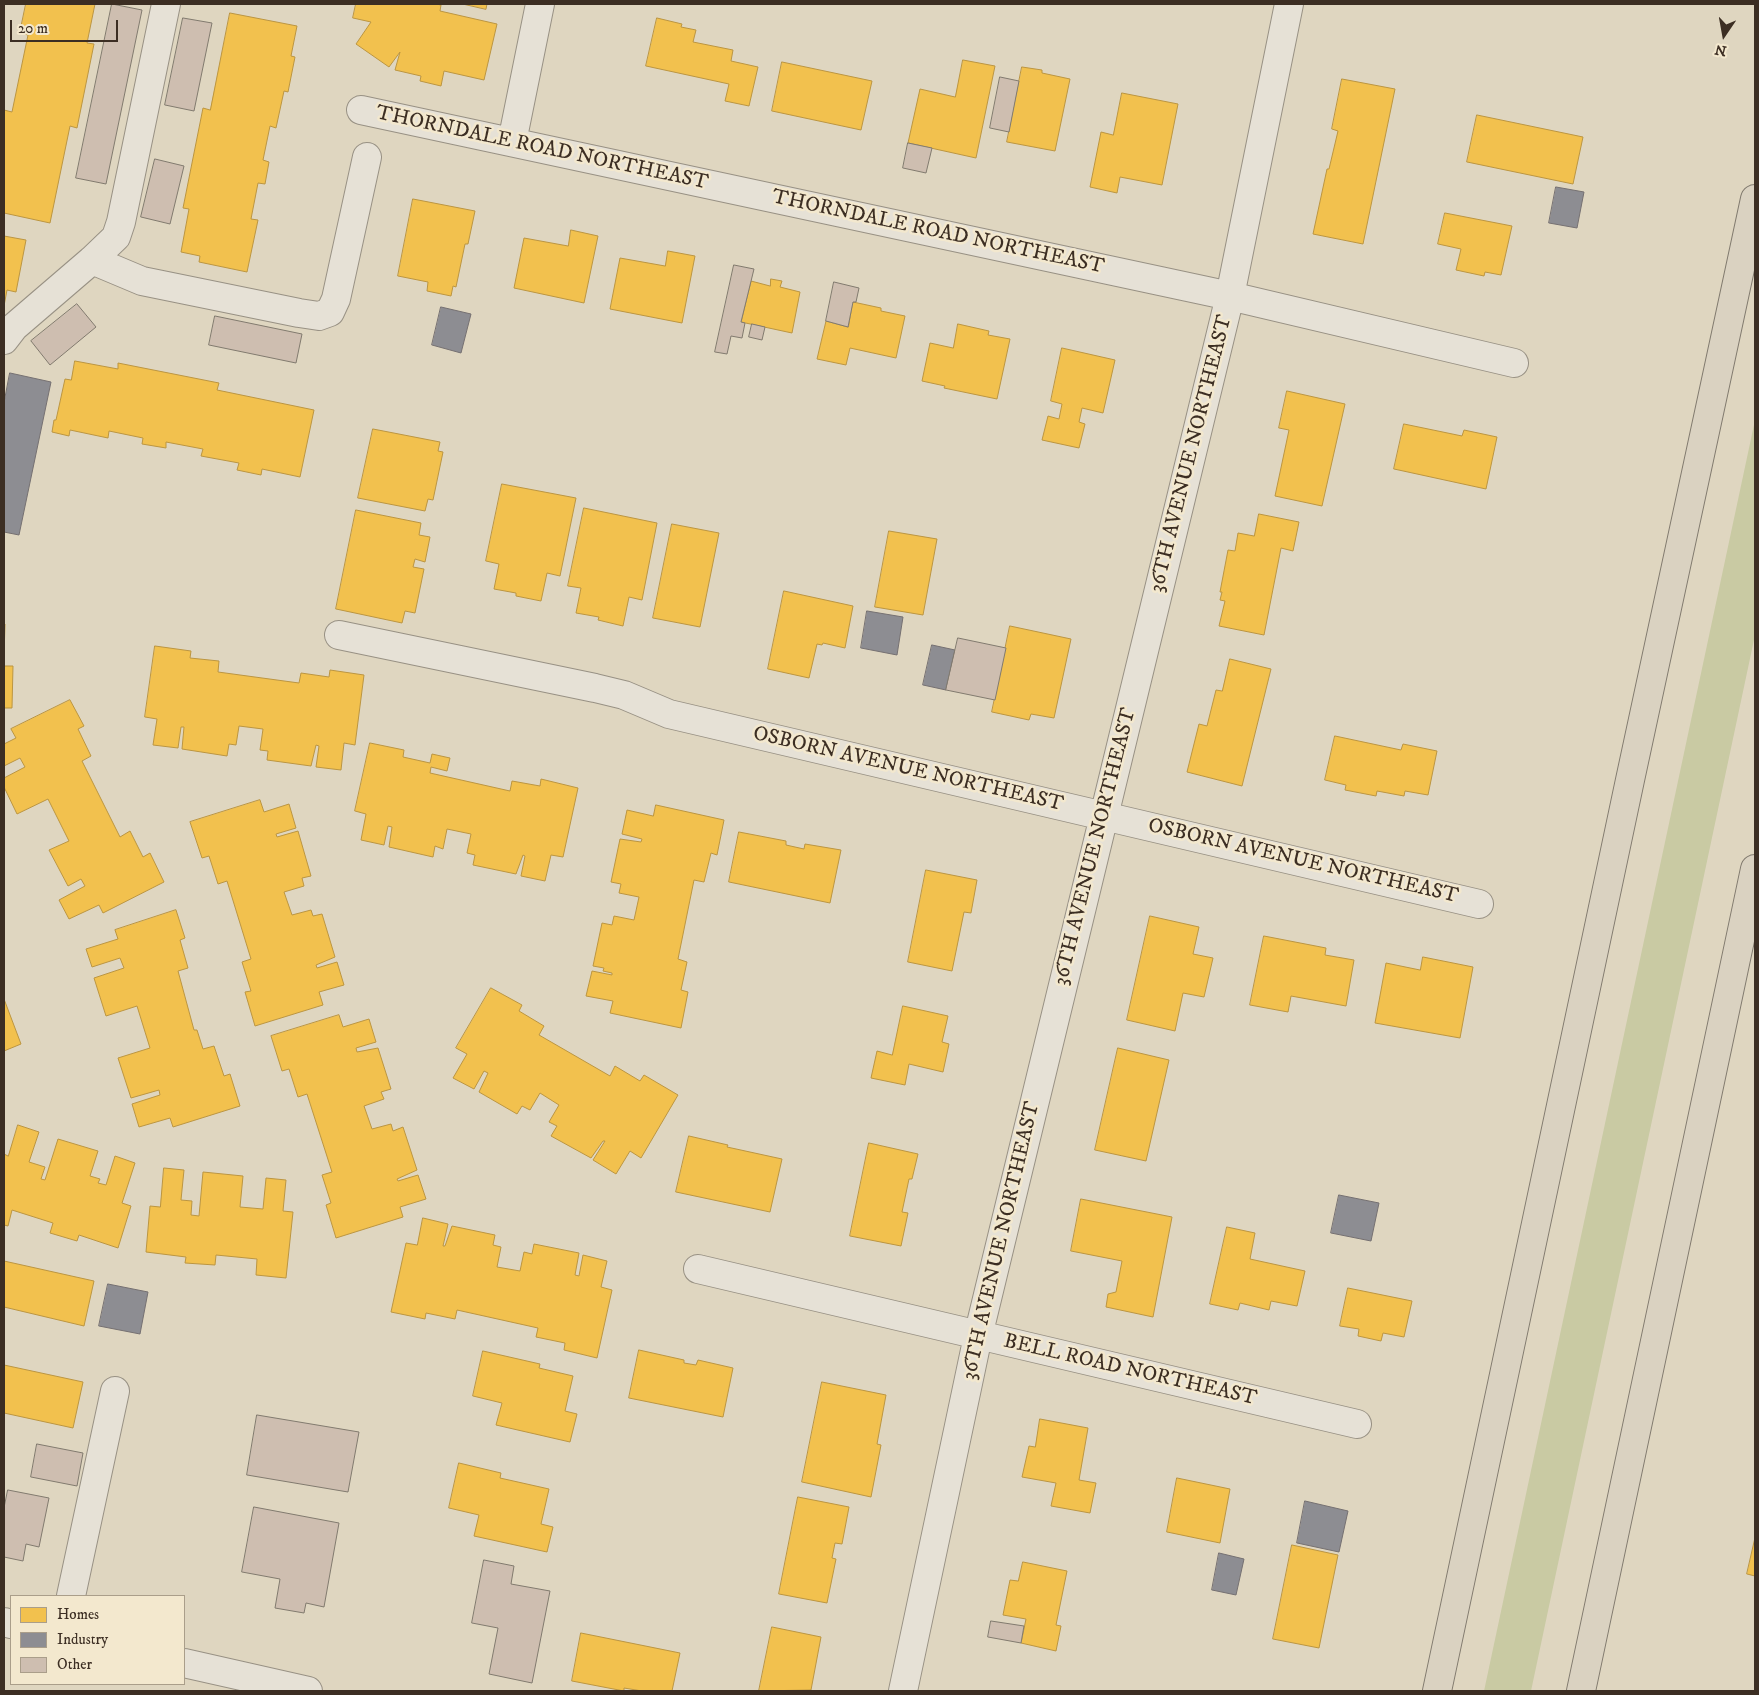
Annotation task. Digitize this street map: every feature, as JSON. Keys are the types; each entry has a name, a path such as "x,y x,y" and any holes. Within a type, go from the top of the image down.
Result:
{"highway":[{"path":"1437,1691 1755,199"},
{"path":"1581,1691 1755,869"}],"street":[{"path":"4,340 14,327 92,260 116,236 121,222 166,4"},
{"path":"512,142 540,4"},
{"name":"36TH AVENUE NORTHEAST","path":"903,1691 978,1336 1230,296 1290,4"},
{"name":"THORNDALE ROAD NORTHEAST","path":"361,110 1230,296 1514,363"},
{"path":"92,260 142,281 299,313 319,316 330,312 336,299 367,157"},
{"name":"OSBORN AVENUE NORTHEAST","path":"339,635 595,688 624,695 669,714 1479,904"},
{"name":"BELL ROAD NORTHEAST","path":"698,1269 1358,1424"},
{"path":"71,1595 115,1391"},
{"path":"185,1663 308,1691"}],"green space":[{"path":"1755,420 1755,635 1531,1691 1484,1691"}],"building: Homes":[{"path":"26,4 95,4 87,43 94,44 77,128 70,126 50,223 4,213 4,110 12,112 28,35 20,33"},
{"path":"356,4 436,4 441,5 440,11 497,24 484,80 444,71 441,86 420,81 421,76 395,70 400,52 389,67 356,44 371,22 353,18"},
{"path":"463,4 487,4 486,9"},
{"path":"230,13 297,26 291,56 295,57 288,92 284,91 276,128 270,126 263,160 269,162 265,184 258,183 251,219 258,220 247,272 199,262 200,256 181,252 189,209 183,208 203,108 210,110"},
{"path":"657,18 682,24 681,27 696,30 693,42 733,50 731,61 758,67 749,106 725,101 729,84 646,66"},
{"path":"963,60 995,66 976,158 908,143 920,89 955,97"},
{"path":"782,62 872,81 861,130 772,111"},
{"path":"1022,67 1042,70 1042,73 1070,79 1055,151 1007,142"},
{"path":"1342,79 1395,89 1363,244 1313,234 1327,169 1329,169 1338,131 1332,129"},
{"path":"1122,93 1178,104 1162,185 1120,177 1117,193 1090,187 1101,132 1113,135"},
{"path":"1477,115 1583,137 1573,184 1467,162"},
{"path":"413,199 475,211 468,244 465,244 456,287 453,286 451,296 427,291 428,282 398,276"},
{"path":"1445,213 1512,226 1501,275 1485,272 1484,276 1456,270 1461,249 1438,244"},
{"path":"571,230 598,236 584,303 514,288 524,238 568,246"},
{"path":"4,236 26,240 16,292 7,290 4,306"},
{"path":"668,251 695,256 682,323 610,309 620,258 665,266"},
{"path":"771,279 782,281 780,287 800,292 792,333 741,322 751,281 770,286"},
{"path":"853,302 905,316 896,358 850,348 846,365 817,359 826,321 848,327"},
{"path":"958,324 989,331 988,335 1010,339 997,399 944,388 945,386 922,381 930,343 953,348"},
{"path":"1062,348 1115,360 1103,413 1082,408 1079,422 1085,424 1079,448 1042,440 1048,416 1059,419 1062,404 1051,401"},
{"path":"75,361 118,369 118,363 219,383 217,390 314,410 300,477 262,469 261,475 237,470 239,463 201,456 203,449 166,442 166,448 142,444 143,438 109,431 108,438 70,430 69,436 52,432 65,379 71,380"},
{"path":"1287,391 1345,404 1322,506 1275,496 1289,430 1279,428"},
{"path":"1404,424 1462,436 1464,430 1497,437 1486,489 1394,469"},
{"path":"373,429 440,442 438,451 443,452 433,500 428,499 425,511 358,498"},
{"path":"502,484 576,498 560,576 547,573 541,601 516,596 516,593 494,589 499,564 486,561"},
{"path":"584,508 657,523 642,600 629,597 623,626 598,620 599,617 576,613 581,588 568,586"},
{"path":"356,510 421,523 419,535 430,537 425,562 415,559 413,567 424,569 415,613 405,611 402,623 336,609"},
{"path":"1259,514 1299,522 1293,551 1281,548 1264,635 1219,626 1225,601 1220,600 1222,592 1220,592 1228,550 1235,551 1238,533 1254,536"},
{"path":"672,524 719,533 700,627 653,618"},
{"path":"889,531 937,539 923,615 875,607"},
{"path":"784,591 853,606 845,648 823,643 822,645 817,644 809,678 768,669"},
{"path":"4,624 5,624 4,656"},
{"path":"1010,626 1071,639 1054,718 1031,714 1029,720 992,712"},
{"path":"155,646 191,651 190,658 219,661 218,672 299,683 301,673 329,677 330,670 364,675 355,745 344,743 341,770 316,767 319,746 316,745 311,766 267,760 268,751 260,750 263,729 239,726 236,745 229,744 227,756 182,749 184,727 181,727 178,748 153,745 157,719 145,717"},
{"path":"1230,659 1271,669 1242,786 1187,772 1199,724 1207,726 1216,690 1222,691"},
{"path":"4,666 13,666 12,708 4,708"},
{"path":"70,700 84,726 78,729 91,756 82,761 120,837 130,831 143,857 150,853 164,882 103,913 99,905 69,919 59,900 85,886 81,879 68,886 49,850 69,841 48,799 17,814 4,787 4,778 25,767 20,758 4,766 4,744 16,738 11,729"},
{"path":"1335,736 1401,750 1403,744 1437,751 1428,795 1405,791 1404,796 1377,791 1376,796 1345,790 1346,785 1325,780"},
{"path":"370,743 404,750 403,757 430,763 432,754 450,758 447,771 431,767 430,773 510,791 512,781 540,786 541,779 578,788 563,857 551,855 545,881 521,876 525,856 523,855 516,874 473,865 475,855 467,853 471,834 447,829 443,849 435,846 433,857 389,847 392,827 388,826 384,845 361,840 366,814 355,811"},
{"path":"260,800 264,812 289,804 296,828 276,834 277,837 298,831 311,876 302,878 304,886 284,892 292,915 311,910 313,916 322,914 335,957 316,965 317,968 337,962 344,985 319,992 323,1005 255,1026 245,992 251,991 242,962 251,959 227,881 218,884 209,856 202,858 190,822"},
{"path":"656,805 724,820 717,855 711,853 704,882 694,880 678,959 687,962 681,990 688,992 681,1028 610,1013 613,1001 586,996 592,971 612,975 612,973 603,971 604,968 593,966 602,923 612,925 614,916 634,920 639,897 619,893 621,884 611,882 620,839 641,842 642,839 622,834 627,810 653,816"},
{"path":"739,832 786,841 786,845 804,849 805,844 841,850 830,903 729,882"},
{"path":"926,870 977,880 971,913 964,912 952,971 908,962"},
{"path":"176,910 185,938 180,940 188,968 178,971 194,1030 197,1030 203,1049 214,1046 224,1076 230,1074 240,1106 173,1127 170,1118 139,1127 132,1104 160,1095 159,1090 131,1098 118,1058 150,1048 137,1006 106,1016 94,978 124,968 120,958 92,967 86,949 118,939 115,930"},
{"path":"1150,916 1199,927 1193,954 1213,958 1204,997 1183,993 1175,1031 1127,1020"},
{"path":"1264,936 1326,948 1325,955 1354,960 1346,1006 1291,996 1288,1012 1250,1005"},
{"path":"1423,957 1473,967 1460,1038 1375,1023 1386,963 1420,970"},
{"path":"491,988 522,1005 519,1011 544,1026 539,1035 610,1076 615,1066 640,1081 644,1075 678,1095 641,1158 630,1151 616,1174 593,1160 605,1141 603,1141 591,1158 551,1136 557,1126 549,1122 559,1105 540,1093 530,1110 522,1106 517,1114 479,1092 488,1073 484,1071 474,1089 453,1078 467,1054 456,1048"},
{"path":"4,999 21,1044 4,1051"},
{"path":"903,1006 948,1016 942,1042 949,1044 943,1072 909,1064 905,1085 871,1078 877,1051 892,1055"},
{"path":"339,1015 343,1027 369,1019 376,1042 356,1048 357,1052 378,1048 391,1089 381,1092 384,1099 364,1106 372,1129 391,1124 393,1131 403,1127 417,1170 397,1179 398,1181 418,1175 426,1199 400,1207 403,1217 336,1238 326,1205 331,1203 322,1175 332,1172 307,1094 298,1097 289,1069 282,1071 271,1036"},
{"path":"1118,1048 1169,1060 1146,1161 1095,1150"},
{"path":"18,1125 39,1132 29,1162 45,1167 41,1179 45,1180 58,1139 98,1151 90,1176 100,1179 98,1183 106,1185 115,1156 135,1163 122,1203 131,1206 118,1248 79,1235 77,1241 50,1233 53,1223 12,1210 8,1226 4,1225 4,1154 8,1156"},
{"path":"689,1136 728,1145 727,1147 782,1159 770,1212 676,1192"},
{"path":"869,1143 918,1154 912,1179 909,1179 902,1212 908,1213 901,1246 850,1236"},
{"path":"164,1168 184,1170 181,1200 192,1201 191,1215 199,1216 203,1172 243,1176 240,1207 263,1209 266,1178 286,1180 283,1211 293,1212 286,1278 256,1275 257,1259 216,1255 215,1265 185,1263 186,1257 146,1252 150,1206 160,1207"},
{"path":"1081,1199 1172,1217 1153,1317 1106,1307 1108,1294 1116,1292 1122,1261 1071,1251"},
{"path":"423,1218 448,1224 443,1246 445,1246 452,1226 495,1235 493,1245 501,1247 497,1267 520,1271 524,1252 532,1254 534,1244 579,1253 575,1275 579,1276 583,1255 607,1261 601,1287 612,1290 597,1358 564,1350 565,1343 536,1337 538,1328 457,1310 455,1319 426,1313 425,1319 391,1312 406,1243 417,1245"},
{"path":"1227,1227 1255,1233 1250,1259 1305,1271 1297,1306 1271,1301 1269,1310 1240,1303 1238,1310 1210,1304"},
{"path":"4,1261 94,1281 84,1326 4,1307"},
{"path":"1348,1288 1412,1301 1404,1337 1383,1333 1381,1341 1358,1336 1359,1329 1340,1326"},
{"path":"639,1350 684,1360 684,1363 696,1365 698,1360 733,1368 723,1417 629,1398"},
{"path":"483,1351 540,1364 539,1368 573,1376 565,1411 577,1414 570,1442 496,1425 502,1403 473,1396"},
{"path":"4,1365 83,1382 73,1428 4,1413"},
{"path":"822,1382 886,1395 877,1444 881,1445 871,1497 802,1482"},
{"path":"1040,1419 1088,1428 1079,1480 1096,1483 1090,1513 1051,1506 1056,1483 1022,1477 1029,1446 1035,1447"},
{"path":"459,1463 501,1473 500,1478 549,1489 541,1524 553,1527 547,1552 474,1536 479,1515 449,1508"},
{"path":"1177,1478 1230,1489 1220,1543 1167,1532"},
{"path":"798,1497 849,1507 842,1544 835,1543 832,1558 836,1559 827,1603 779,1594"},
{"path":"1755,1538 1755,1576 1747,1574"},
{"path":"1292,1545 1338,1555 1319,1648 1273,1639"},
{"path":"1023,1562 1067,1571 1056,1625 1061,1626 1056,1651 1021,1643 1026,1619 1003,1615 1010,1580 1018,1581"},
{"path":"772,1627 821,1637 811,1690 759,1691"},
{"path":"581,1633 680,1653 672,1691 642,1691 624,1688 624,1691 572,1681"}],"building: Industry":[{"path":"1556,187 1584,192 1577,228 1549,223"},
{"path":"441,307 471,314 461,353 432,345"},
{"path":"10,373 51,382 19,535 4,532 4,403"},
{"path":"867,611 903,617 897,655 861,648"},
{"path":"932,645 955,650 946,690 923,685"},
{"path":"1339,1195 1379,1203 1371,1241 1331,1233"},
{"path":"108,1284 148,1292 140,1334 99,1326"},
{"path":"1305,1501 1348,1511 1339,1552 1297,1543"},
{"path":"1219,1553 1244,1559 1236,1595 1212,1590"}],"building: Other":[{"path":"112,4 142,10 106,184 76,178"},
{"path":"183,18 212,23 194,111 165,105"},
{"path":"1000,77 1019,81 1009,132 990,128"},
{"path":"908,143 932,148 926,173 903,168"},
{"path":"155,159 184,166 170,224 141,217"},
{"path":"734,265 754,269 741,322 745,323 742,338 731,336 727,354 715,352"},
{"path":"834,282 859,288 856,302 853,302 848,327 826,321"},
{"path":"77,304 96,327 50,365 31,341"},
{"path":"215,316 302,334 296,363 209,345"},
{"path":"752,324 765,327 762,340 749,337"},
{"path":"958,638 1006,648 995,700 946,690"},
{"path":"257,1415 359,1432 348,1492 247,1475"},
{"path":"37,1444 83,1453 77,1486 31,1477"},
{"path":"8,1490 49,1498 39,1547 26,1544 23,1561 4,1557 4,1508"},
{"path":"254,1507 339,1523 324,1607 306,1603 304,1613 275,1608 280,1579 242,1572"},
{"path":"484,1560 514,1566 511,1584 550,1591 532,1683 489,1674 498,1628 472,1623"},
{"path":"991,1621 1024,1626 1021,1643 988,1637"}]}
